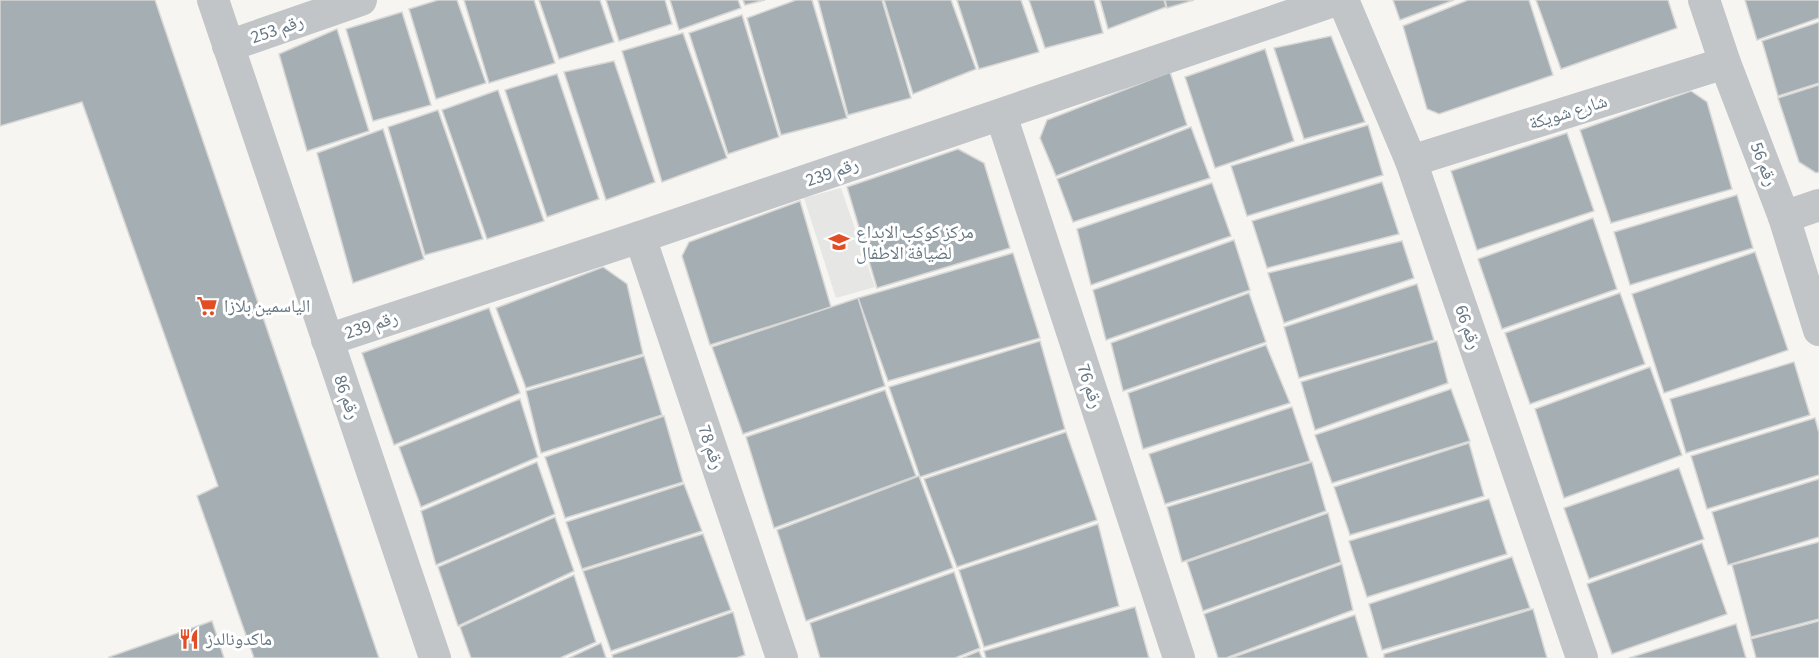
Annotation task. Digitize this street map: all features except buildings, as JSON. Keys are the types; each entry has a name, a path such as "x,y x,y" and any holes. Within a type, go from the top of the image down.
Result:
{"street":[{"name":"رقم 86","path":"213,0 435,658"},
{"name":"رقم 253","path":"228,46 361,0"},
{"name":"رقم 239","path":"327,340 640,237 1336,0"},
{"name":"رقم 66","path":"1342,0 1411,161 1582,658"},
{"name":"رقم 56","path":"1704,0 1725,63 1784,217 1819,330"},
{"name":"شارع شويكة","path":"1411,161 1725,63"},
{"name":"رقم 76","path":"1000,115 1179,658"},
{"path":"1784,217 1819,205"},
{"name":"رقم 78","path":"640,237 782,658"}],"shaded area":[{"name":"مركز كوكب الابداع لضيافة الاطفال","path":"841,188 875,287 836,298 804,198"}],"place":[{"name":"مركز كوكب الابداع لضيافة الاطفال","path":"839,242"},
{"name":"الياسمين بلازا","path":"207,306"},
{"name":"ماكدونالدز","path":"189,639"}]}
